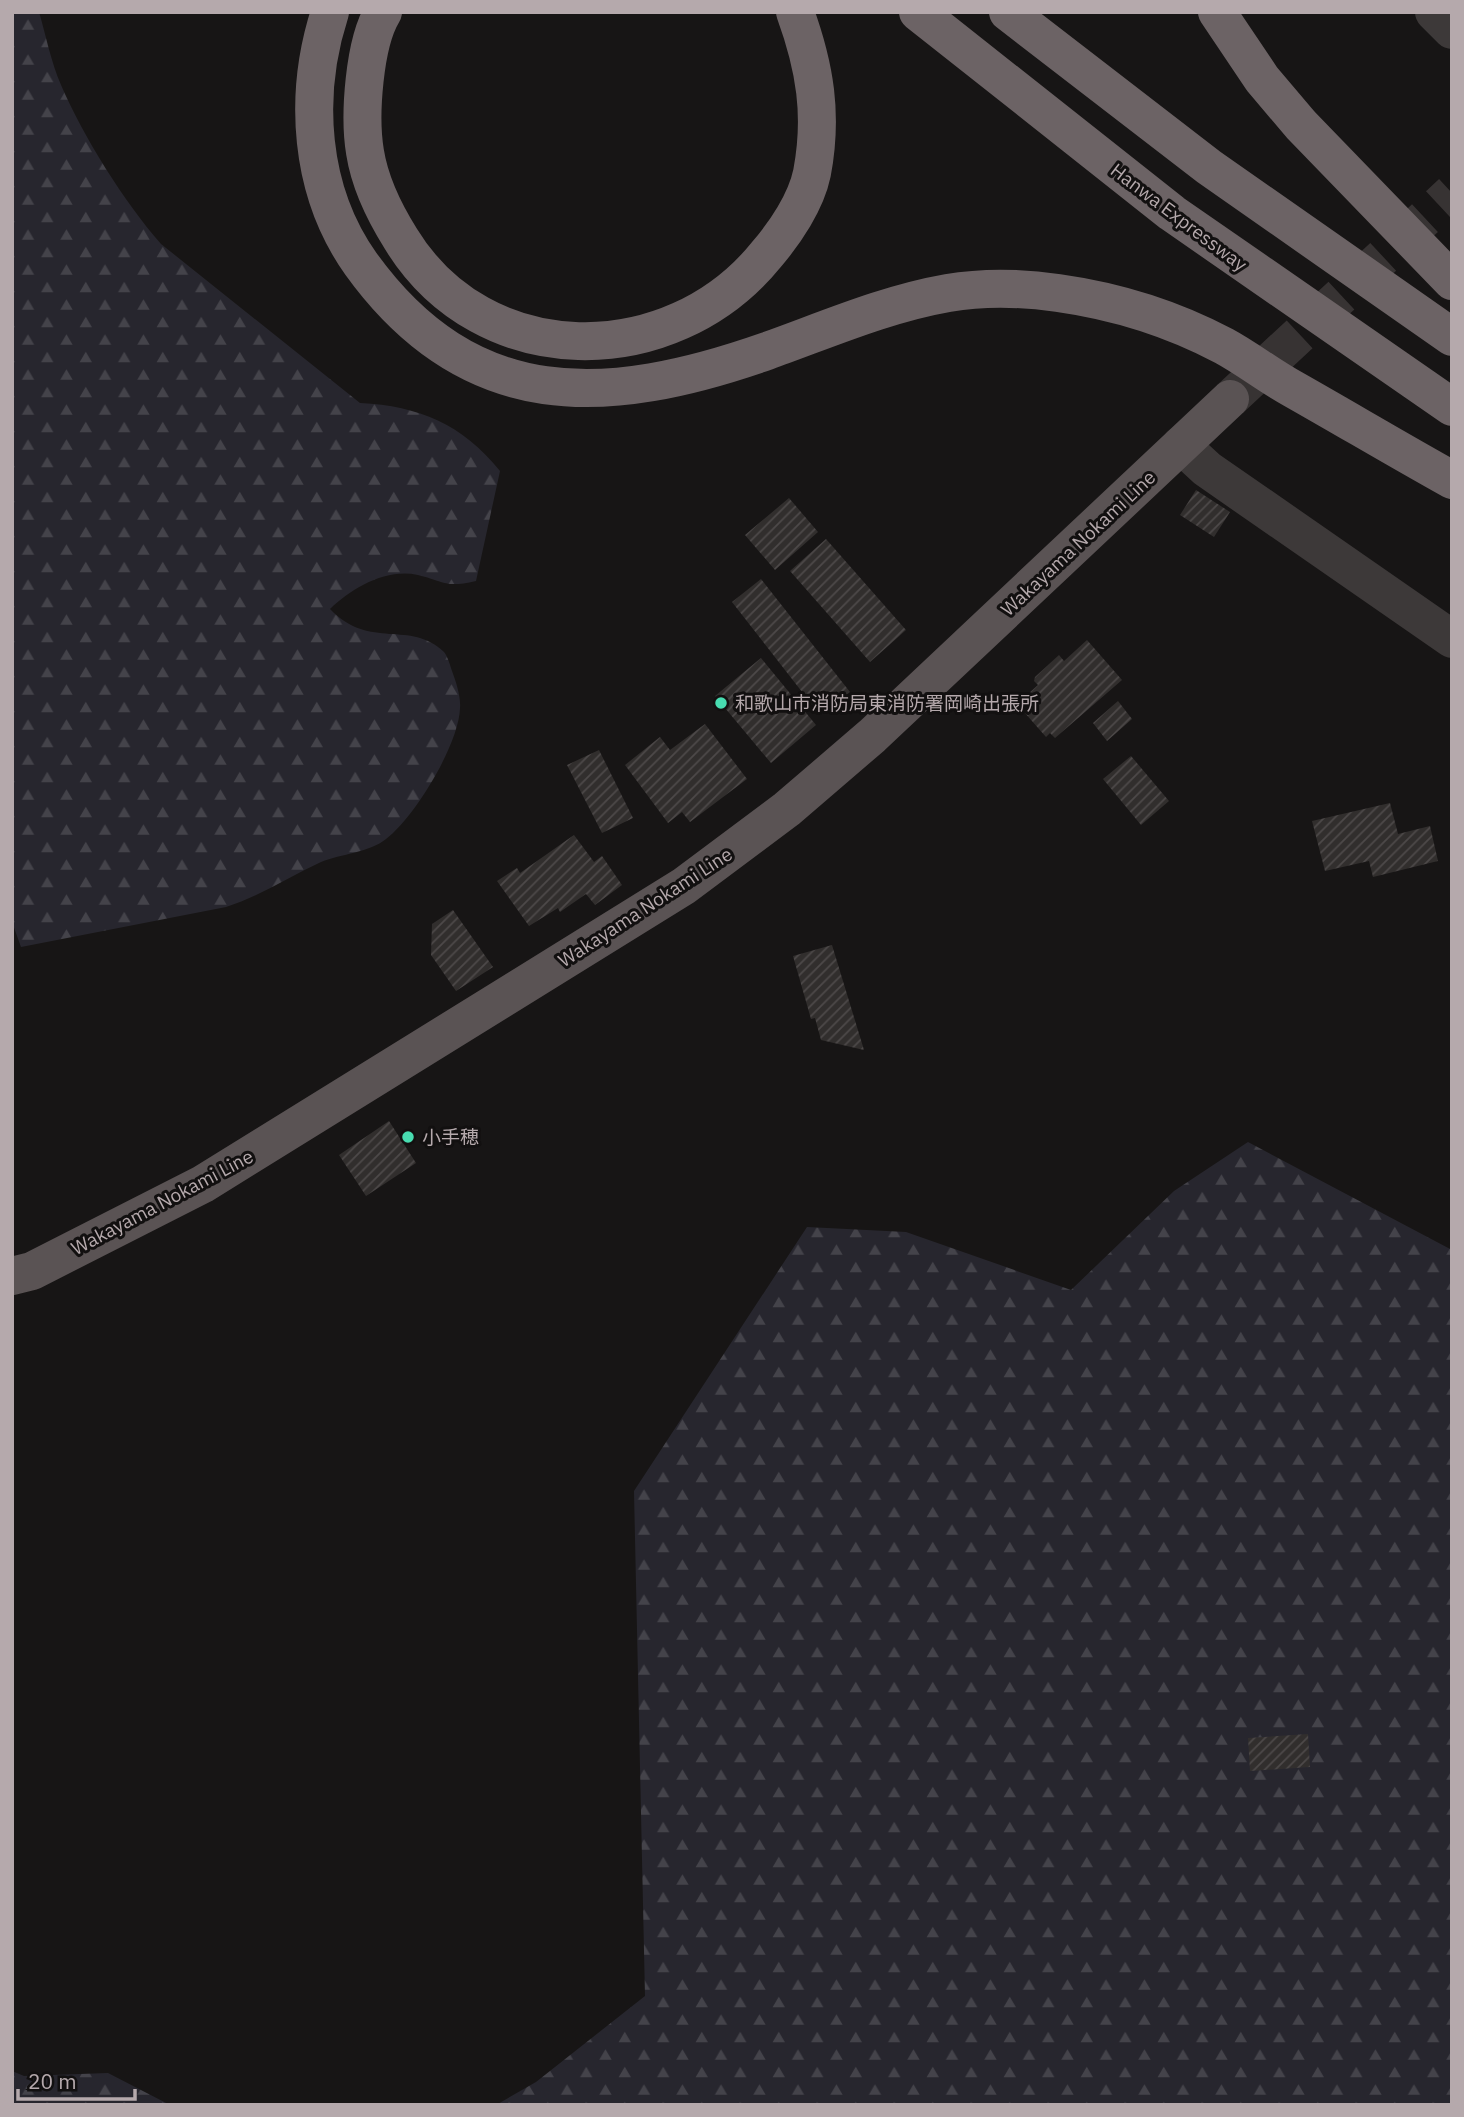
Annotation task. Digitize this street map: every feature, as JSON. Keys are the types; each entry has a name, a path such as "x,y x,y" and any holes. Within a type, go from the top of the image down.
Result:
{"highway":[{"path":"330,12 320,44 313,92 319,159 337,219 354,254 382,293 418,329 453,353 498,373 539,386 584,390 640,387 766,352 838,324 948,293 1004,289 1057,293 1119,305 1189,329 1227,347 1289,387 1452,480"},
{"path":"383,12 366,73 361,129 369,174 389,220 413,258 439,286 474,312 515,332 554,340 592,342 650,335 707,309 748,277 785,233 811,176 818,124 812,60 795,12"},
{"name":"Hanwa Expressway","path":"918,12 1172,214 1452,407"},
{"path":"1008,12 1230,182 1452,337"},
{"path":"1217,12 1262,79 1301,125 1452,281"}],"main road":[{"name":"Wakayama Nokami Line","path":"12,1276 32,1271 203,1184 684,886 788,809 872,736 1230,399"}],"street":[{"path":"1434,12 1452,30"},
{"path":"1181,445 1207,469 1452,639"}],"green space":[{"path":"12,12 39,12 57,76 70,105 105,168 161,244 360,403 401,408 438,420 470,441 500,471 476,581 451,584 418,575 394,574 359,587 330,609 345,622 360,629 417,637 431,642 444,652 457,685 460,708 452,741 434,779 397,829 372,847 321,862 239,903 21,947 12,922"},
{"path":"1248,1142 1452,1250 1452,2105 496,2105 536,2082 645,1996 634,1491 807,1227 906,1232 1071,1290 1174,1191"},
{"path":"12,2071 24,2076 108,2073 170,2105 12,2105"}],"building":[{"path":"1196,490 1230,512 1214,537 1180,515"},
{"path":"789,498 818,532 775,570 745,535"},
{"path":"826,539 906,630 870,662 790,571"},
{"path":"761,579 850,692 820,715 732,602"},
{"path":"1087,640 1122,680 1055,738 1050,733 1046,737 1017,704 1038,685 1034,681 1035,677 1059,655 1064,661"},
{"path":"761,658 816,725 771,763 715,696"},
{"path":"1118,701 1132,719 1107,741 1093,723"},
{"path":"705,724 747,779 690,822 682,812 668,823 625,765 660,737 670,750"},
{"path":"599,750 633,818 602,833 567,765"},
{"path":"1131,756 1169,801 1141,825 1103,779"},
{"path":"1390,803 1398,834 1430,826 1438,861 1373,877 1369,861 1325,871 1312,821"},
{"path":"574,835 594,862 602,856 622,885 595,905 586,894 560,912 558,908 529,926 497,881 517,868 520,873"},
{"path":"453,910 493,967 456,991 431,955 432,924"},
{"path":"832,945 864,1050 821,1040 815,1018 811,1019 793,956"},
{"path":"389,1121 416,1163 366,1196 339,1155"},
{"path":"1308,1734 1310,1767 1250,1771 1248,1738"}],"tunnel":[{"path":"1230,399 1452,193"}],"place":[{"name":"和歌山市消防局東消防署岡崎出張所","path":"721,703"},
{"name":"小手穂","path":"408,1137"}]}
